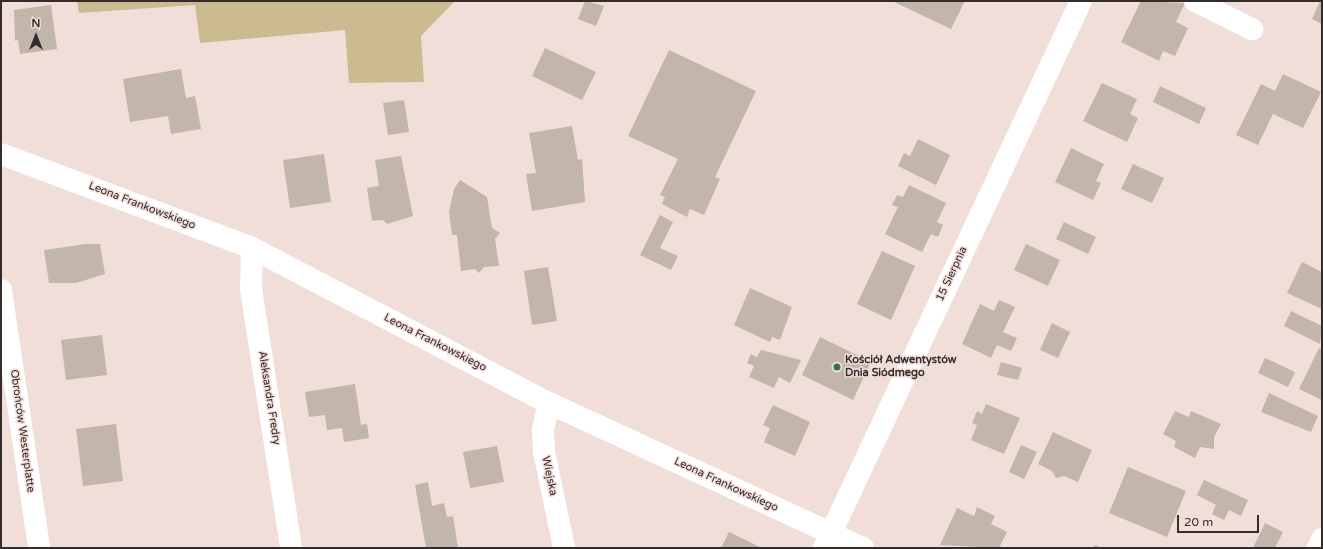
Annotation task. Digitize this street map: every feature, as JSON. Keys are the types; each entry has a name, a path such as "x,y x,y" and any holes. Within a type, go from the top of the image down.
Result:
{"street":[{"name":"15 Sierpnia","path":"827,541 1081,1"},
{"path":"1195,1 1252,29"},
{"name":"Leona Frankowskiego","path":"1,154 252,248 549,403 827,541 863,548"},
{"name":"Aleksandra Fredry","path":"252,248 251,289 291,548"},
{"name":"Obrońców Westerplatte","path":"1,290 39,548"},
{"name":"Wiejska","path":"549,403 543,430 544,452 564,548"},
{"path":"1318,548 1322,538"}],"shaded area":[{"path":"77,1 455,1 421,36 424,82 349,83 345,30 200,43 195,5 79,13"}],"building":[{"path":"585,1 604,6 596,26 578,19"},
{"path":"892,1 965,1 951,29"},
{"path":"1141,1 1185,3 1176,22 1188,28 1175,56 1163,51 1159,61 1121,42"},
{"path":"1320,1 1322,1 1322,24 1312,19"},
{"path":"51,5 57,49 20,54 18,40 15,41 14,10"},
{"path":"545,48 596,72 582,100 532,76"},
{"path":"669,50 756,91 715,177 720,179 704,215 690,209 687,217 662,204 665,197 660,195 678,159 628,136"},
{"path":"181,69 186,98 195,96 201,129 171,134 168,116 130,122 123,79"},
{"path":"1283,74 1321,92 1303,128 1273,114 1258,145 1236,135 1261,84 1275,91"},
{"path":"1102,83 1137,99 1130,114 1138,118 1127,142 1083,121"},
{"path":"1160,86 1206,108 1199,124 1153,102"},
{"path":"404,100 409,132 388,135 383,103"},
{"path":"572,126 578,160 582,159 585,202 532,211 526,174 536,173 529,133"},
{"path":"918,139 950,155 936,185 898,166 904,153 910,156"},
{"path":"1071,148 1104,164 1096,181 1101,183 1093,200 1055,182"},
{"path":"324,154 331,202 290,208 283,160"},
{"path":"401,156 413,216 387,224 383,220 372,221 367,188 379,186 375,160"},
{"path":"1133,164 1164,178 1152,203 1121,189"},
{"path":"460,180 487,197 492,228 500,233 495,239 499,266 484,267 479,273 475,269 461,271 457,235 452,235 449,212 454,189"},
{"path":"909,185 946,203 937,222 943,225 938,237 931,234 922,252 885,234 898,207 892,205 897,195 903,197"},
{"path":"660,215 673,222 660,248 678,256 671,270 640,255"},
{"path":"1064,222 1096,237 1088,254 1056,239"},
{"path":"86,244 100,244 105,274 76,283 49,283 44,250"},
{"path":"1026,244 1060,260 1048,286 1014,270"},
{"path":"882,251 915,266 891,320 857,304"},
{"path":"1302,262 1322,272 1322,309 1287,293"},
{"path":"548,267 557,321 532,325 524,271"},
{"path":"750,288 792,307 780,340 772,337 770,342 734,325"},
{"path":"999,300 1015,307 1003,332 1017,338 1011,351 997,345 991,358 962,344 980,304 994,311"},
{"path":"1291,311 1322,326 1320,344 1284,326"},
{"path":"1052,323 1070,332 1058,358 1040,350"},
{"path":"102,335 107,375 66,380 61,340"},
{"name":"Kościół Adwentystów Dnia Siódmego","path":"820,337 871,362 853,400 802,375"},
{"path":"1319,348 1322,350 1322,400 1299,389"},
{"path":"761,350 801,360 790,383 779,377 774,388 749,377 754,366 747,363 751,354 757,357"},
{"path":"1265,358 1295,372 1288,387 1258,373"},
{"path":"1001,362 1022,368 1018,380 997,375"},
{"path":"355,384 361,425 367,424 369,438 344,442 342,428 327,430 325,415 309,417 305,392"},
{"path":"1269,393 1318,416 1311,432 1261,412"},
{"path":"986,404 1020,418 1004,454 971,440 977,425 972,423 977,411 982,414"},
{"path":"773,405 810,422 795,456 764,442 770,428 763,425"},
{"path":"1175,411 1189,417 1191,411 1221,424 1214,437 1214,449 1200,447 1195,458 1174,447 1176,441 1163,434"},
{"path":"116,424 123,481 83,486 76,429"},
{"path":"1053,432 1092,450 1078,482 1064,476 1056,478 1052,471 1038,464"},
{"path":"1021,445 1037,452 1024,479 1009,472"},
{"path":"497,446 504,482 470,488 463,452"},
{"path":"1128,467 1186,491 1167,537 1109,513"},
{"path":"1204,480 1248,500 1241,516 1229,510 1224,520 1212,514 1216,505 1197,495"},
{"path":"428,482 432,506 444,503 447,517 453,516 458,548 426,548 415,485"},
{"path":"977,507 995,516 991,524 1007,532 999,548 940,545 957,508 974,516"},
{"path":"1265,523 1283,532 1275,548 1253,548"},
{"path":"729,532 762,548 721,548"},
{"path":"1095,545 1102,548 1093,548"}],"place":[{"name":"Kościół Adwentystów Dnia Siódmego","path":"837,367"}]}
